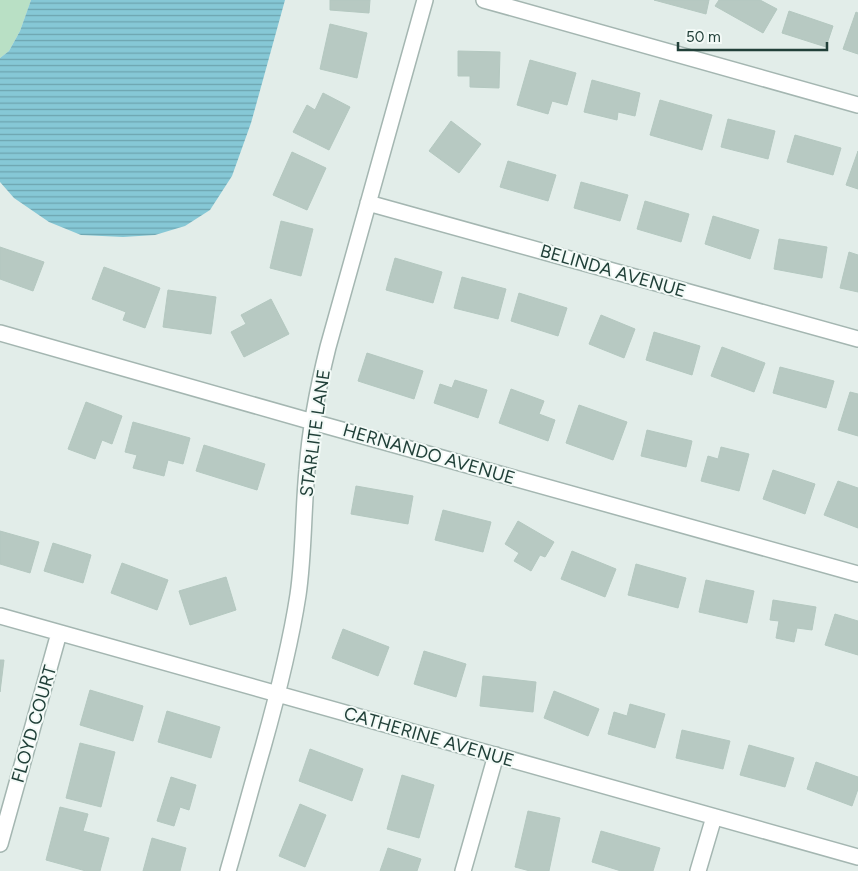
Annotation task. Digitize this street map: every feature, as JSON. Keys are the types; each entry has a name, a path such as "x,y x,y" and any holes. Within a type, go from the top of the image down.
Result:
{"street":[{"name":"STARLITE LANE","path":"228,871 278,694 290,644 304,543 307,470 312,422 319,384 425,0"},
{"path":"484,0 858,104"},
{"name":"BELINDA AVENUE","path":"368,203 858,339"},
{"name":"HERNANDO AVENUE","path":"0,333 858,574"},
{"name":"CATHERINE AVENUE","path":"0,616 858,857"},
{"name":"FLOYD COURT","path":"0,844 59,633"},
{"path":"463,871 496,755"},
{"path":"698,871 714,816"}],"green space":[{"path":"0,0 31,0 20,31 9,51 0,58"}],"water":[{"path":"31,0 285,0 251,123 232,176 210,210 185,226 155,235 123,237 81,235 49,222 14,198 0,182 0,58 9,51 20,31"}],"building":[{"path":"330,0 370,0 369,13 330,10"},
{"path":"654,0 709,0 706,14"},
{"path":"719,0 760,0 777,9 763,33 715,6"},
{"path":"789,11 833,26 826,47 782,33"},
{"path":"856,12 858,13 858,54 843,49"},
{"path":"330,24 367,33 357,78 320,69"},
{"path":"458,51 500,52 499,88 470,87 470,76 458,76"},
{"path":"530,60 576,73 567,105 552,101 548,114 517,105"},
{"path":"592,80 640,93 635,116 618,112 617,120 584,112"},
{"path":"323,93 350,107 329,150 293,132 307,105 315,110"},
{"path":"660,100 712,115 702,150 650,135"},
{"path":"728,119 775,131 768,159 721,147"},
{"path":"451,121 481,144 459,173 429,151"},
{"path":"795,135 841,148 833,175 787,162"},
{"path":"858,151 858,189 846,185"},
{"path":"292,152 326,168 307,210 273,195"},
{"path":"508,161 556,175 548,201 500,187"},
{"path":"581,182 628,195 620,221 574,208"},
{"path":"645,201 689,214 681,242 637,229"},
{"path":"713,216 759,230 750,259 705,244"},
{"path":"281,221 313,229 301,276 270,268"},
{"path":"779,239 827,247 822,278 774,269"},
{"path":"0,247 44,262 33,291 0,279"},
{"path":"849,252 858,255 858,292 840,288"},
{"path":"395,258 442,272 433,303 386,290"},
{"path":"104,267 160,288 145,328 123,320 126,312 92,299"},
{"path":"462,277 506,289 498,319 454,308"},
{"path":"168,290 216,297 211,334 163,327"},
{"path":"519,293 567,308 558,336 511,321"},
{"path":"271,299 289,334 244,357 231,332 246,324 241,315"},
{"path":"601,315 635,329 624,358 589,344"},
{"path":"654,332 700,346 692,375 646,360"},
{"path":"722,347 765,363 754,392 711,376"},
{"path":"367,353 423,371 414,399 358,381"},
{"path":"780,367 834,381 826,408 773,393"},
{"path":"455,380 487,390 478,418 434,403 440,384 452,388"},
{"path":"511,389 544,401 539,414 555,420 548,441 499,423"},
{"path":"850,392 858,394 858,436 838,430"},
{"path":"86,402 122,416 112,444 102,440 95,459 68,449"},
{"path":"579,405 627,422 613,460 566,443"},
{"path":"133,422 190,438 183,464 168,460 164,476 133,468 137,455 125,452"},
{"path":"647,430 692,441 686,467 641,456"},
{"path":"204,445 265,464 257,490 196,471"},
{"path":"721,447 749,454 739,491 701,481 708,456 718,459"},
{"path":"773,470 815,484 805,514 763,499"},
{"path":"838,481 858,488 858,528 824,515"},
{"path":"356,486 413,496 408,524 351,514"},
{"path":"443,510 491,522 483,552 435,540"},
{"path":"518,521 554,542 545,557 540,555 531,571 514,561 519,553 505,544"},
{"path":"0,531 39,542 30,573 0,564"},
{"path":"53,543 91,555 83,583 44,571"},
{"path":"572,551 616,569 605,597 561,579"},
{"path":"122,563 168,580 157,610 111,593"},
{"path":"636,564 686,578 678,608 628,595"},
{"path":"226,577 236,610 190,625 179,591"},
{"path":"706,580 754,591 747,623 699,612"},
{"path":"773,600 816,607 812,630 797,628 794,642 776,638 779,621 770,620"},
{"path":"835,614 858,621 858,655 825,645"},
{"path":"343,629 389,647 378,676 332,658"},
{"path":"424,651 466,664 456,697 414,684"},
{"path":"0,660 4,660 0,692"},
{"path":"483,676 536,682 533,712 480,706"},
{"path":"90,690 143,706 133,741 80,725"},
{"path":"554,691 599,709 588,736 544,718"},
{"path":"630,704 665,714 655,748 608,734 614,712 627,716"},
{"path":"167,711 220,727 211,758 158,742"},
{"path":"682,730 730,741 723,769 676,758"},
{"path":"80,743 115,752 101,807 66,798"},
{"path":"749,745 794,758 785,787 740,775"},
{"path":"310,749 363,769 352,801 299,781"},
{"path":"816,762 858,777 858,789 852,806 807,789"},
{"path":"402,775 434,785 419,838 387,829"},
{"path":"171,777 196,785 189,810 180,807 174,826 157,821"},
{"path":"300,804 326,815 305,867 279,856"},
{"path":"60,807 88,814 83,831 109,838 100,871 86,871 46,860"},
{"path":"528,811 560,818 549,871 530,871 515,867"},
{"path":"601,831 660,848 653,871 621,871 592,862"},
{"path":"152,838 186,848 180,871 143,871"},
{"path":"388,848 421,859 417,871 380,871"}]}
